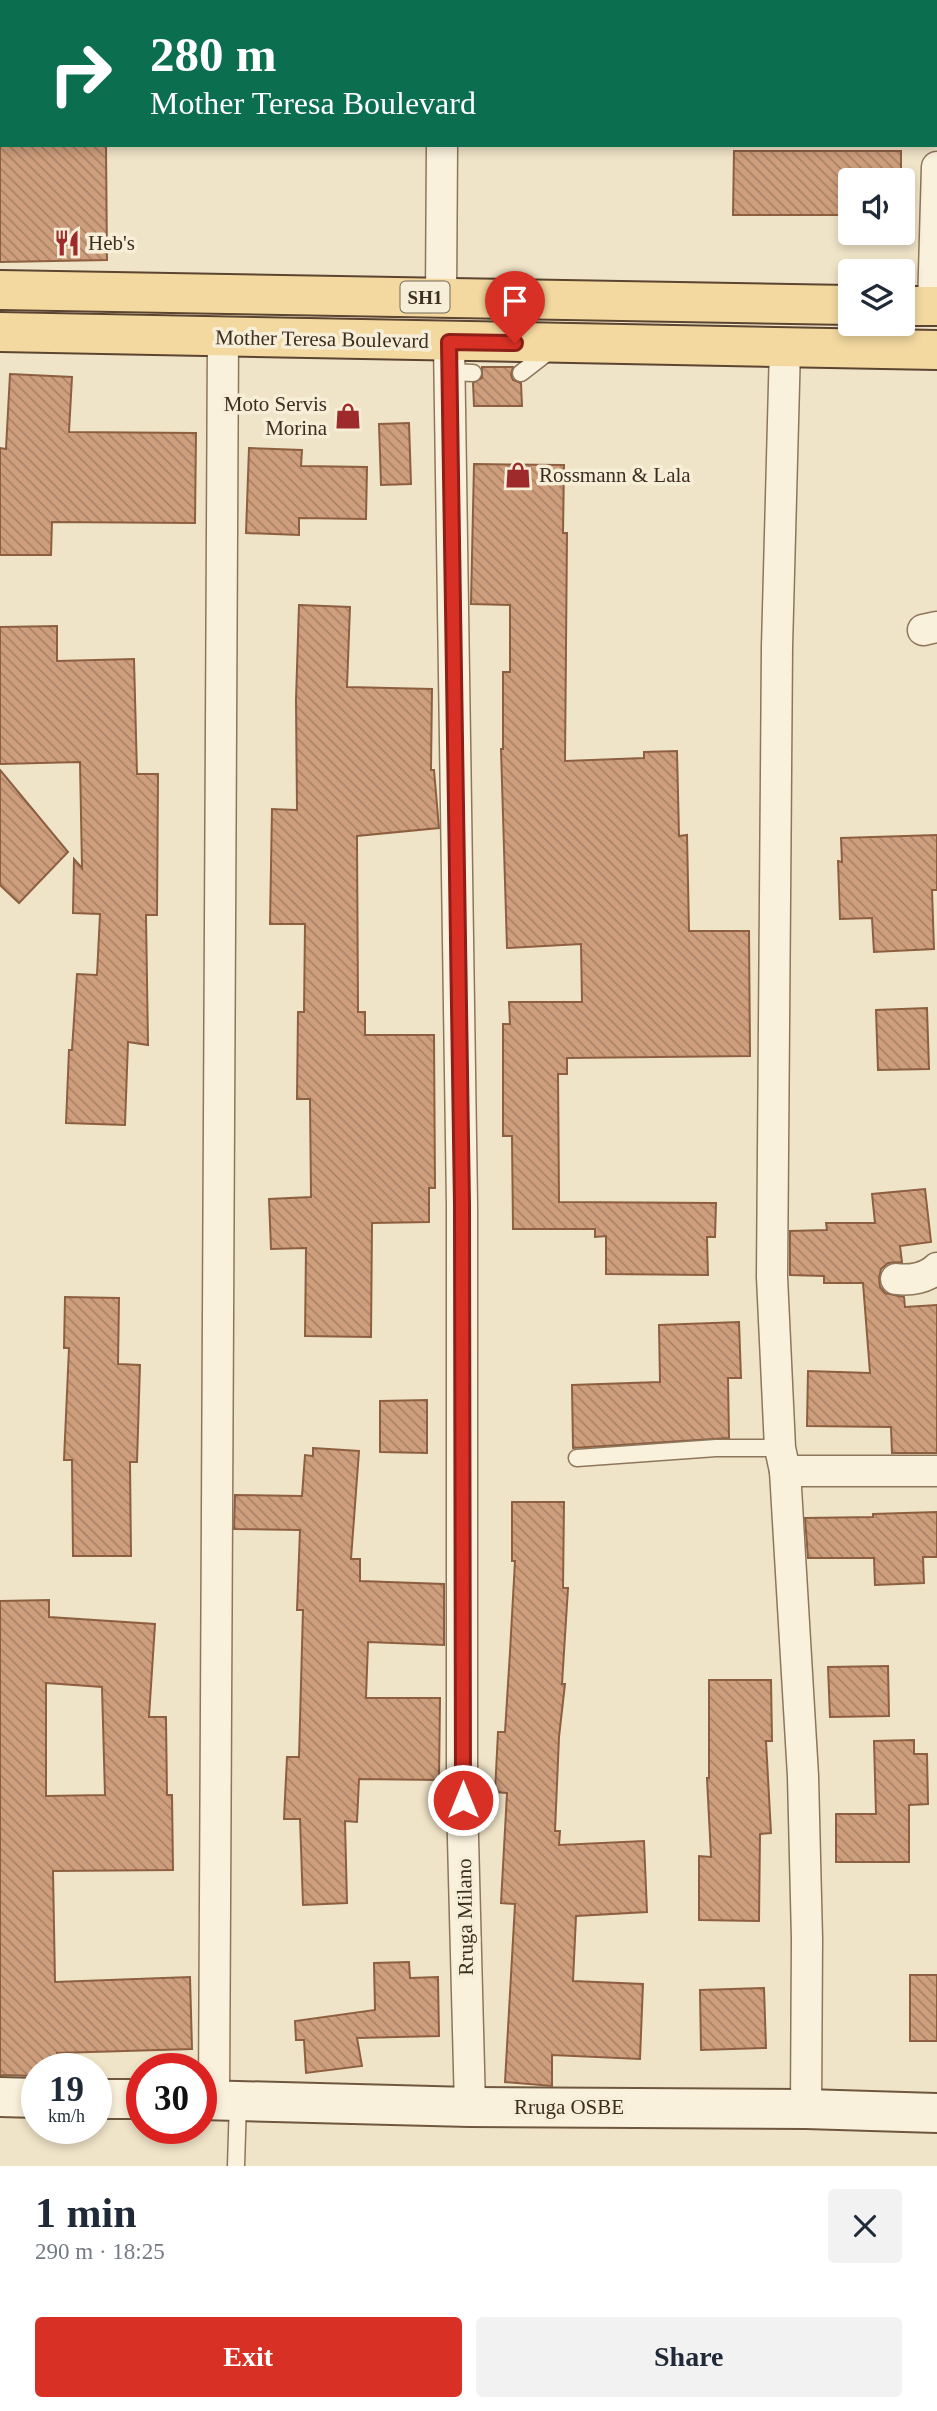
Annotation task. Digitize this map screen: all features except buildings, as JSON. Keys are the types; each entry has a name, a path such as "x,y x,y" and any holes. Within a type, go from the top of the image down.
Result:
{"main road":[{"name":"Mother Teresa Boulevard","path":"0,290 838,305"},
{"name":"Mother Teresa Boulevard","path":"0,332 223,336 457,363 559,344 937,350"}],"street":[{"path":"442,147 442,298"},
{"path":"924,306 937,167"},
{"path":"218,2101 223,336"},
{"path":"785,347 777,647 772,1277 803,1776 807,1939 806,2109"},
{"name":"Rruga Milano","path":"457,363 463,1800 470,2107"},
{"path":"896,1279 910,1281 934,1272 937,1268"},
{"path":"782,1460 937,1471"},
{"path":"0,2097 21,2098"},
{"name":"Rruga OSBE","path":"218,2101 937,2113"}],"lane":[{"path":"521,373 559,344"},
{"path":"577,1458 716,1448 782,1460"},
{"path":"218,2101 236,2166"}],"place":[{"name":"Heb's","path":"67,243"},
{"name":"Moto Servis Morina","path":"348,416"},
{"name":"Rossmann & Lala","path":"518,475"}],"route":[{"path":"463,1800 462,1205 449,342 515,343"}]}
